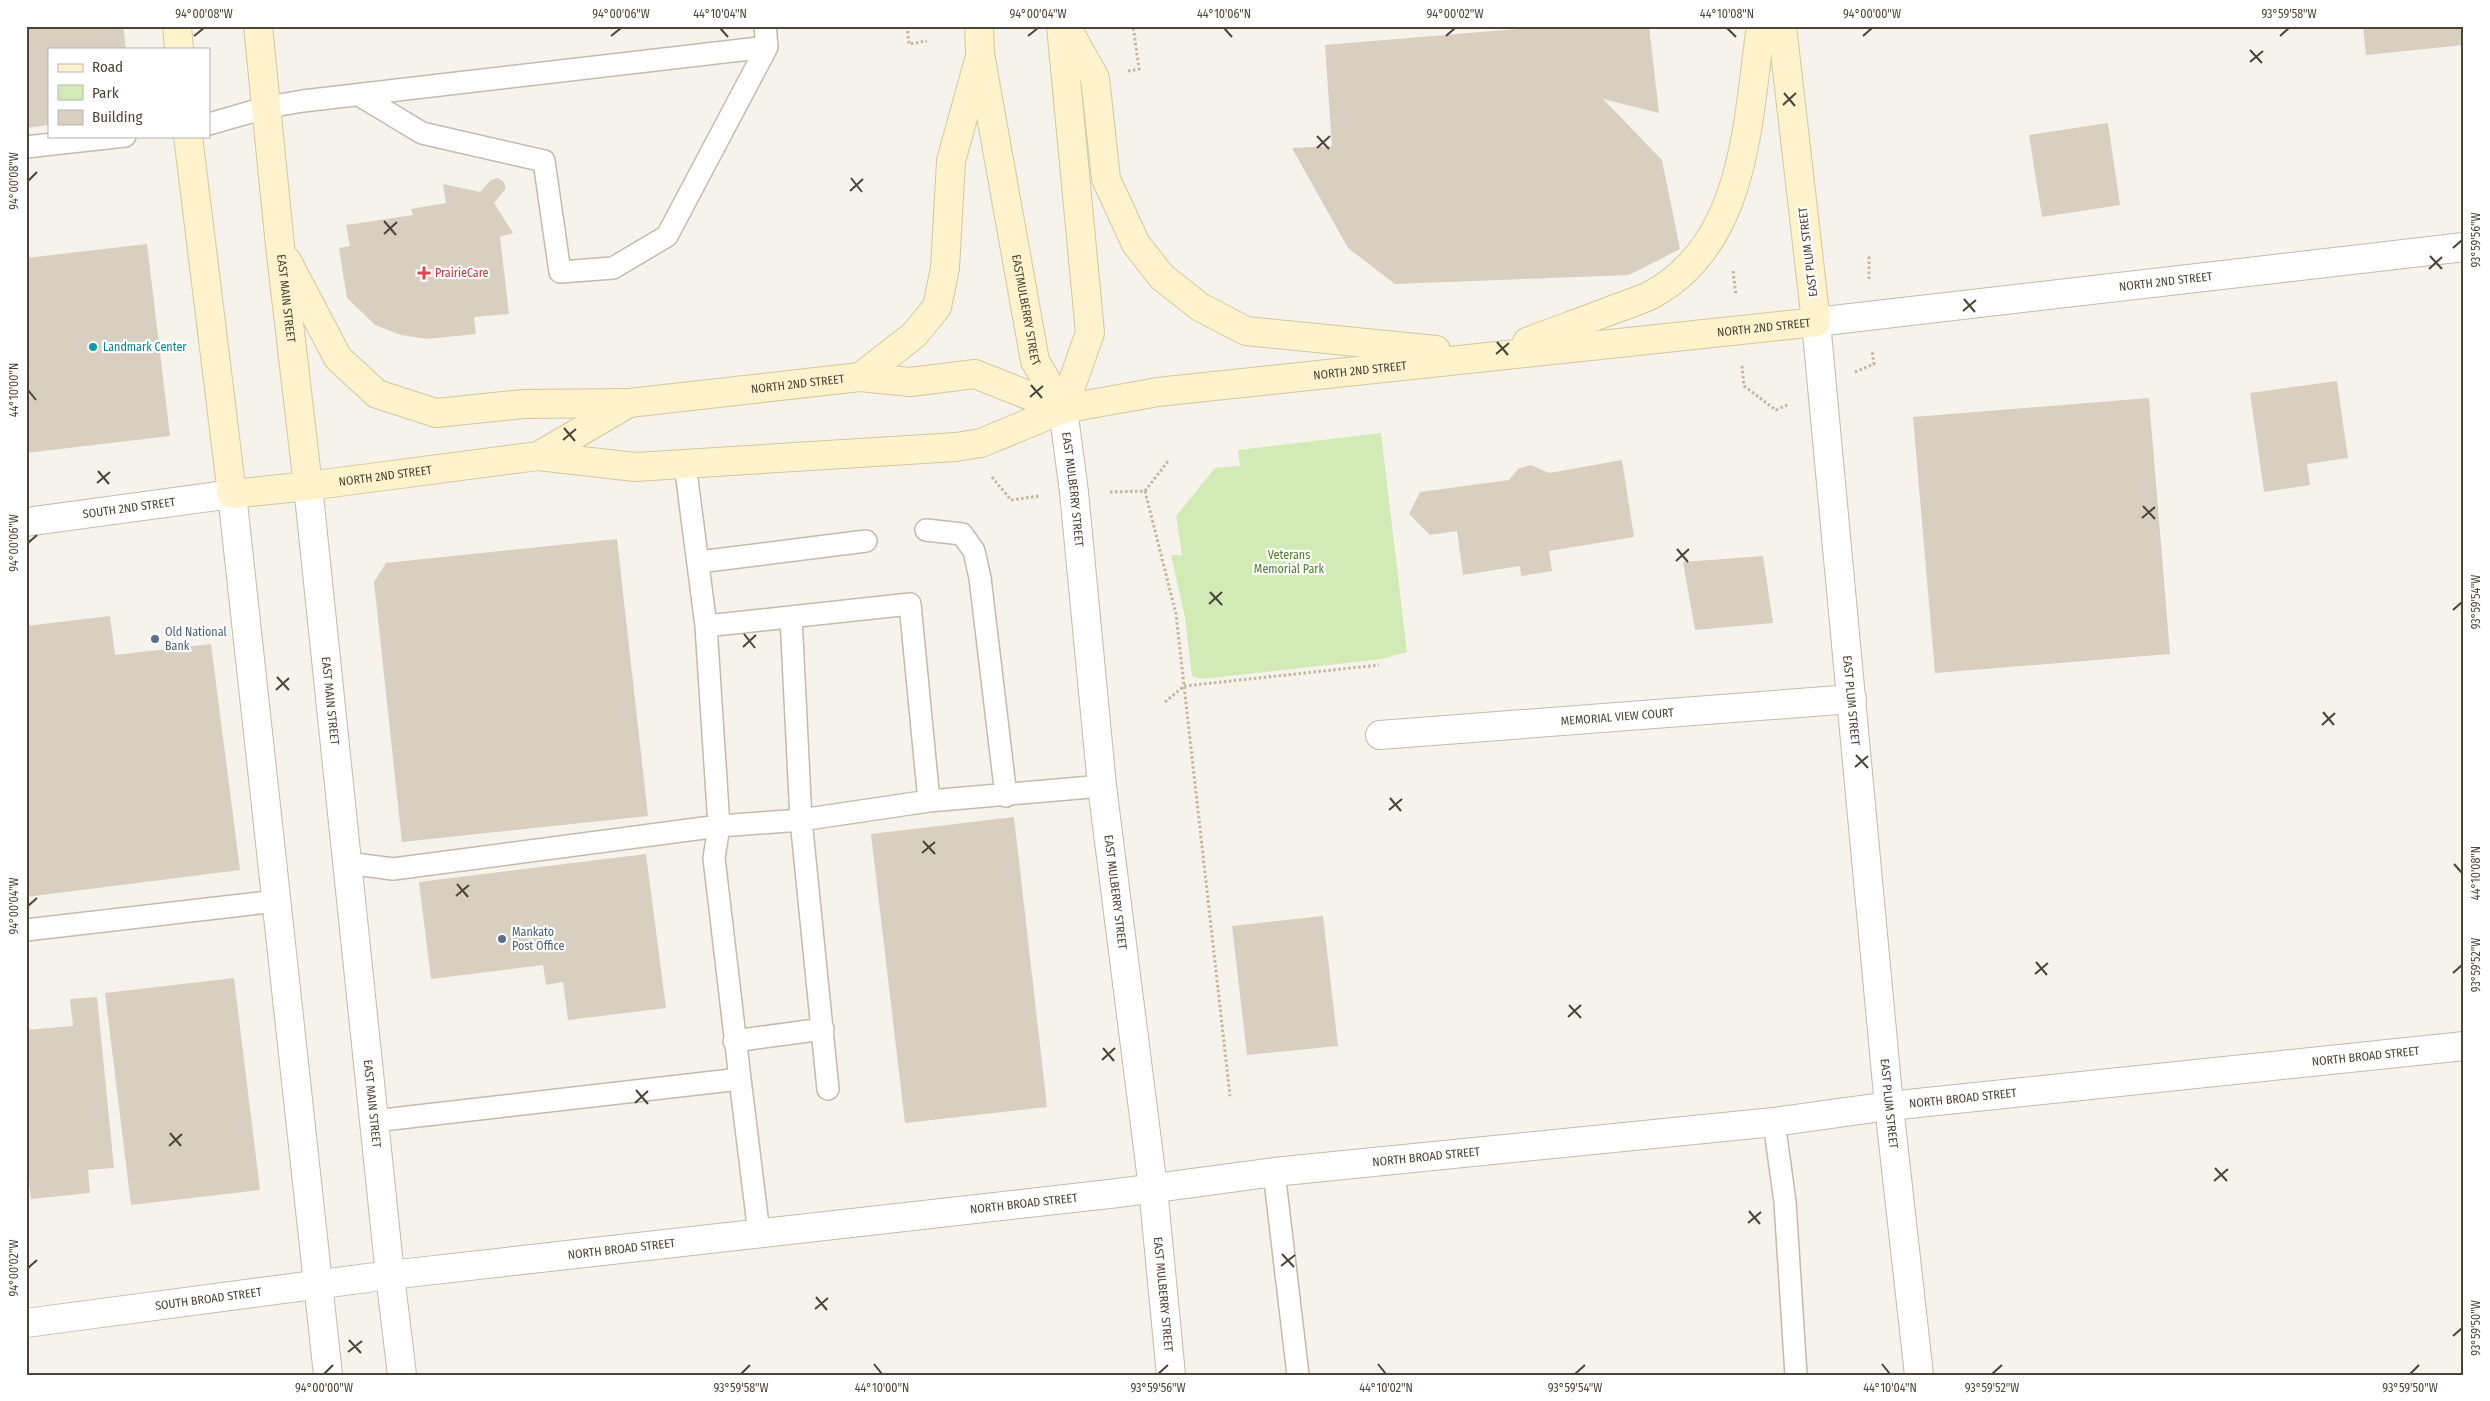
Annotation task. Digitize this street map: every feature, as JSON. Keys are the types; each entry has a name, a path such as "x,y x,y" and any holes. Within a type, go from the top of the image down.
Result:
{"main road":[{"path":"176,26 179,48"},
{"name":"EAST MAIN STREET","path":"258,26 268,107 280,246 308,486"},
{"name":"EASTMULBERRY STREET","path":"979,26 980,54 1036,361 1063,409"},
{"path":"1061,26 1090,333 1063,409"},
{"path":"1066,26 1095,78 1106,179 1136,244 1162,276 1200,307 1246,331 1490,356 1650,296 1675,279 1705,247 1724,218 1739,173 1761,26"},
{"name":"EAST PLUM STREET","path":"1782,26 1816,322"},
{"path":"860,377 914,335 937,307 945,268 951,162 980,54"},
{"path":"188,138 232,494"},
{"path":"280,246 338,358 377,394 436,413 524,404 629,403"},
{"name":"NORTH 2ND STREET","path":"232,494 538,456 636,468 956,447 981,443 1063,409 1158,392 1816,322"},
{"name":"NORTH 2ND STREET","path":"538,456 629,403 860,377 910,382 976,374 1063,409"}],"street":[{"name":"NORTH 2ND STREET","path":"1816,322 2464,248"},
{"name":"EAST PLUM STREET","path":"1816,322 1890,1106 1919,1375"},
{"name":"EAST MULBERRY STREET","path":"1063,409 1074,492 1102,786 1153,1188 1171,1375"},
{"name":"EAST MAIN STREET","path":"308,486 402,1375"},
{"name":"SOUTH 2ND STREET","path":"26,522 232,494"},
{"path":"232,494 328,1375"},
{"name":"MEMORIAL VIEW COURT","path":"1380,735 1852,699"},
{"name":"NORTH BROAD STREET","path":"390,1275 759,1234 1274,1172 1774,1122 1890,1106 2464,1046"},
{"name":"SOUTH BROAD STREET","path":"26,1323 390,1275"}],"lane":[{"path":"359,95 422,133 544,161 560,272 613,268 666,236 766,36"},
{"path":"210,124 268,107 766,36"},
{"path":"26,147 107,138"},
{"path":"685,464 706,626 719,826 714,858 734,1041 759,1234"},
{"path":"926,530 962,534 974,551 980,578 1006,796"},
{"path":"699,562 866,541"},
{"path":"706,626 910,604 929,801"},
{"path":"791,617 801,820 828,1089"},
{"path":"347,863 393,869 719,826 801,820 929,801 1006,796 1102,786"},
{"path":"26,930 276,901"},
{"path":"734,1041 823,1029"},
{"path":"374,1121 740,1079"},
{"path":"1774,1122 1785,1202 1796,1375"},
{"path":"1274,1172 1298,1375"}],"path":[{"path":"907,26 908,44 926,41"},
{"path":"1120,72 1139,70 1133,26"},
{"path":"1145,491 1176,614 1230,1096"},
{"path":"1165,702 1184,686 1379,665"}],"green space":[{"name":"Veterans Memorial Park","path":"1381,433 1407,652 1382,659 1201,679 1192,676 1185,617 1171,555 1182,555 1176,516 1215,468 1240,466 1238,450"}],"building":[{"path":"26,26 123,26 126,48 48,48 48,125 26,128"},
{"path":"1552,26 1649,26 1659,113 1603,99 1662,160 1680,249 1629,275 1395,284 1348,248 1292,148 1332,146 1325,45"},
{"path":"2363,26 2464,26 2464,45 2366,55"},
{"path":"2108,123 2120,205 2042,217 2029,135"},
{"name":"PrairieCare","path":"498,178 503,181 506,188 494,203 513,233 500,237 509,314 474,317 476,334 427,339 401,335 375,325 347,298 339,248 350,246 346,225 413,215 411,209 446,203 443,184 480,192 491,180"},
{"name":"Landmark Center","path":"147,244 170,436 26,453 26,258"},
{"path":"2337,381 2348,458 2307,464 2310,485 2264,492 2250,393"},
{"path":"2149,398 2170,654 1935,673 1913,417"},
{"path":"1622,460 1634,537 1549,551 1552,571 1521,576 1520,566 1463,575 1457,531 1430,535 1409,514 1420,492 1509,480 1518,469 1531,465 1549,473"},
{"path":"617,539 648,816 402,842 374,582 386,563"},
{"path":"1763,556 1773,623 1695,630 1683,562"},
{"path":"110,616 115,655 211,644 240,870 26,897 26,626"},
{"path":"1014,817 1047,1107 905,1123 871,834"},
{"path":"646,854 666,1008 568,1020 563,982 546,985 543,965 431,979 419,882"},
{"path":"1323,916 1338,1046 1247,1055 1232,926"},
{"path":"234,978 260,1190 131,1205 105,993"},
{"path":"97,997 114,1168 88,1170 90,1193 31,1199 26,1154 26,1030 73,1026 70,999"}],"place":[{"name":"PrairieCare","path":"424,273"},
{"name":"Landmark Center","path":"93,347"},
{"name":"Old National Bank","path":"155,639"},
{"name":"Mankato Post Office","path":"502,939"}]}
